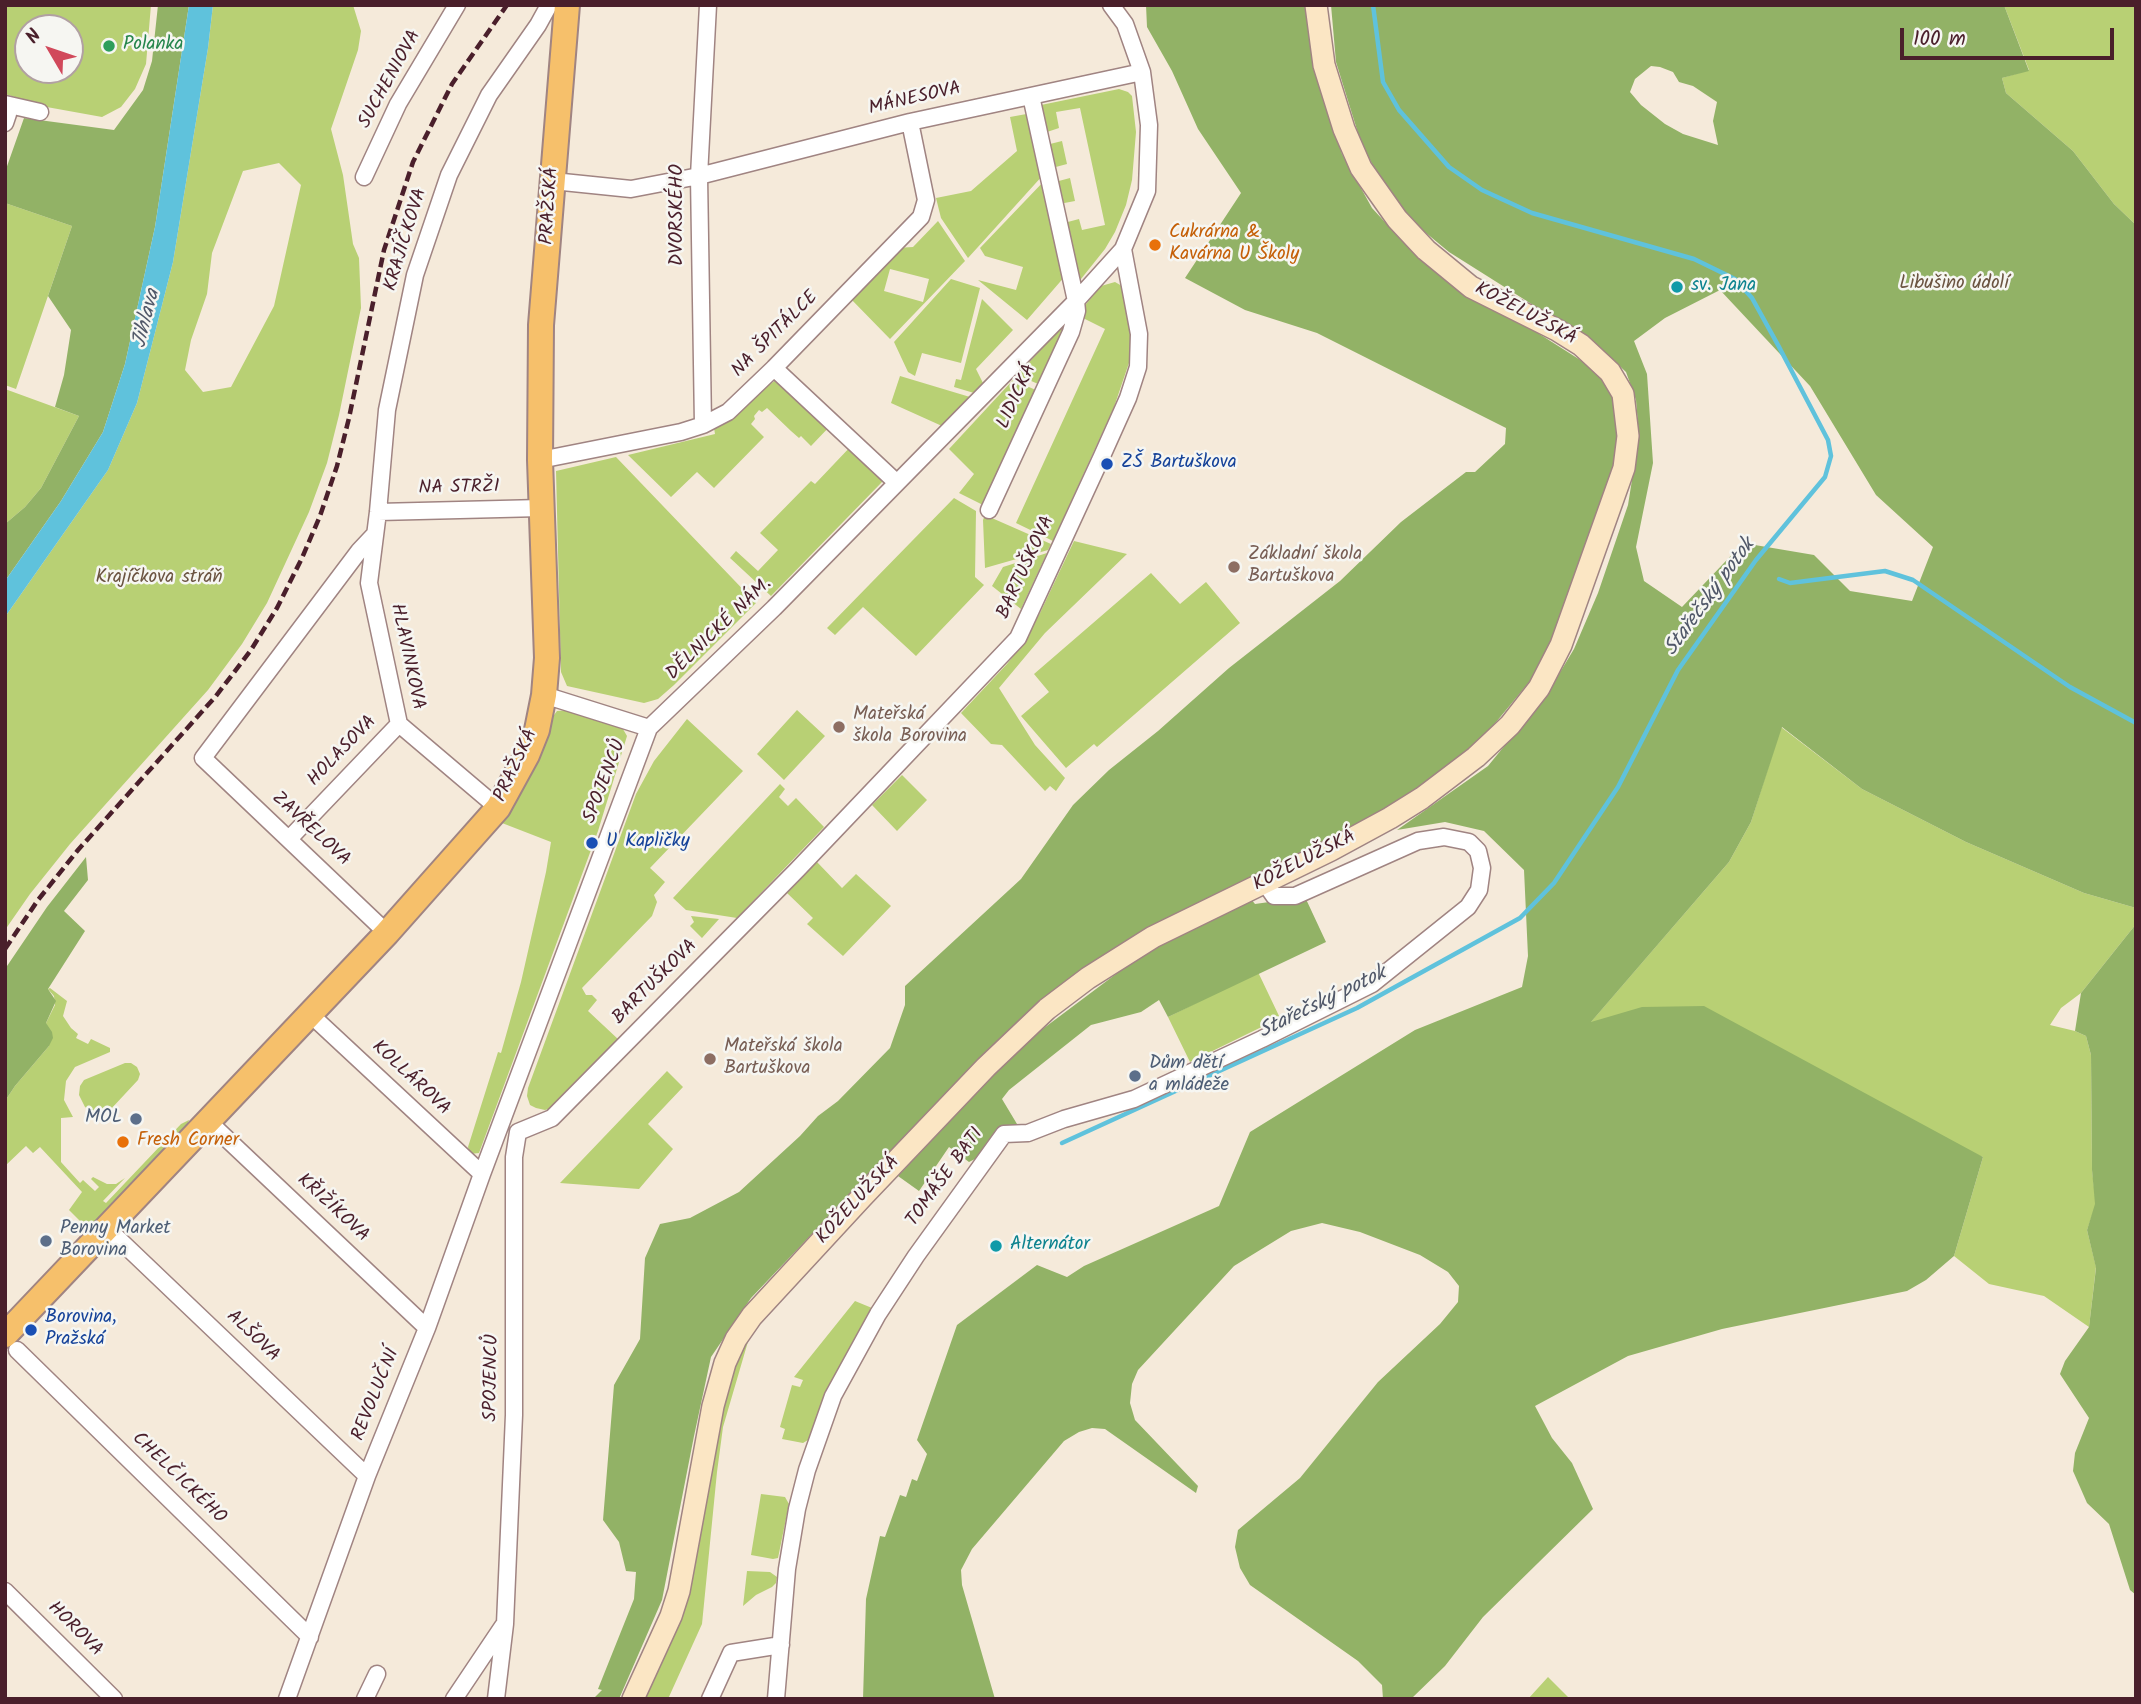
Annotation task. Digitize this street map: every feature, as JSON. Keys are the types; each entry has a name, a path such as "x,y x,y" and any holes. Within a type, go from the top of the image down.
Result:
{"main road":[{"name":"PRAŽSKÁ","path":"11,1343 108,1229 387,933 498,808 527,755 537,730 544,695 547,620 540,460 541,325 567,5"},
{"name":"KOŽELUŽSKÁ","path":"633,1699 671,1616 679,1591 697,1483 722,1372 732,1347 752,1316 938,1117 1047,1009 1131,950 1198,914 1331,850 1422,798 1494,741 1526,707 1548,674 1566,633 1624,468 1628,436 1623,394 1616,379 1604,366 1569,337 1483,294 1441,264 1412,236 1371,184 1352,150 1330,87 1324,65 1317,5"}],"street":[{"name":"SUCHENIOVA","path":"364,177 398,104 457,5"},
{"name":"KRAJÍČKOVA","path":"378,512 387,410 415,275 444,187 489,95 549,5"},
{"path":"1076,300 1123,249 1147,191 1149,125 1142,72 1125,24 1111,5"},
{"name":"DVORSKÉHO","path":"703,425 699,176 713,6"},
{"name":"MÁNESOVA","path":"552,181 631,189 699,176 911,122 1142,72"},
{"name":"LIDICKÁ","path":"989,510 1071,332 1077,311 1031,96"},
{"path":"5,104 40,112"},
{"path":"5,104 8,105 5,123"},
{"name":"NA ŠPITÁLCE","path":"540,460 681,432 703,425 728,412 921,217 926,200 911,122"},
{"name":"BARTUŠKOVA","path":"518,1132 552,1118 797,870 1018,638 1128,398 1138,367 1139,334 1123,249"},
{"name":"DĚLNICKÉ NÁM.","path":"649,728 774,608 1076,300"},
{"path":"774,368 896,482"},
{"name":"NA STRŽI","path":"378,512 541,508"},
{"name":"HLAVINKOVA","path":"378,512 369,583 399,724 498,808"},
{"name":"ZAVŘELOVA","path":"375,534 359,551 203,758 387,933"},
{"path":"544,695 649,728"},
{"name":"HOLASOVA","path":"289,839 399,724"},
{"name":"SPOJENCŮ","path":"500,1126 649,728"},
{"name":"TOMÁŠE BATI","path":"776,1699 787,1569 797,1509 832,1396 916,1256 1004,1134 1028,1133 1064,1119 1134,1099 1372,984 1468,907 1479,890 1482,868 1478,851 1469,842 1444,837 1418,841 1295,896 1274,897 1265,883"},
{"name":"KOLLÁROVA","path":"310,1014 482,1174"},
{"name":"KŘIŽÍKOVA","path":"208,1121 427,1328"},
{"path":"500,1126 518,1132"},
{"name":"REVOLUČNÍ","path":"287,1699 367,1476 427,1328 500,1126"},
{"name":"SPOJENCŮ","path":"496,1699 505,1624 514,1415 514,1157 518,1132"},
{"name":"ALŠOVA","path":"108,1229 367,1476"},
{"name":"CHELČICKÉHO","path":"11,1343 310,1637"},
{"name":"HOROVA","path":"5,1591 114,1699"},
{"path":"454,1699 505,1624"},
{"path":"709,1699 731,1653 781,1645"},
{"path":"365,1699 377,1674"}],"green space":[{"name":"Polanka","path":"5,5 151,5 146,64 135,89 121,107 102,117 19,102 15,97 5,94"},
{"path":"158,5 189,5 155,227 125,364 103,432 61,501 5,581 5,524 25,507 41,488 79,416 55,407 64,375 71,330 48,296 72,226 5,203 5,172 24,118 114,130 143,90 152,61"},
{"name":"Krajíčkova stráň","path":"213,5 353,5 361,31 358,50 331,129 343,175 353,244 359,258 361,308 339,415 327,463 309,512 267,603 242,644 208,690 70,844 5,930 5,617 108,470 137,403 173,262","holes":["279,163 301,185 274,306 231,387 203,392 185,370 191,340 207,294 212,253 243,171"]},
{"path":"1146,5 1309,5 1315,66 1342,154 1372,208 1405,244 1437,269 1585,363 1608,384 1615,404 1618,435 1607,500 1555,639 1530,681 1473,750 1386,812 1197,903 1104,956 1021,1020 974,1064 751,1298 711,1357 662,1600 619,1699 593,1699 602,1690 598,1689 634,1599 636,1572 626,1571 619,1542 603,1520 614,1385 640,1339 645,1258 660,1224 690,1218 739,1192 818,1116 838,1101 890,1048 905,1005 905,986 1021,879 1073,805 1109,770 1229,668 1340,581 1401,522 1466,472 1475,472 1505,444 1506,428 1317,333 1245,310 1185,278 1241,193 1198,129 1172,71 1147,27"},
{"name":"Libušino údolí","path":"1331,5 2004,5 2029,71 2002,78 2006,93 2073,151 2114,204 2136,225 2136,908 2084,893 1966,842 1862,789 1782,727 1751,822 1729,862 1591,1022 1642,1007 1704,1006 1983,1157 1954,1256 1926,1280 1907,1291 1722,1329 1628,1356 1535,1406 1552,1438 1572,1463 1593,1509 1483,1617 1445,1666 1411,1699 1383,1699 1382,1685 1358,1661 1250,1585 1240,1568 1235,1547 1238,1530 1300,1478 1378,1382 1440,1324 1458,1302 1459,1286 1448,1272 1420,1255 1360,1232 1322,1223 1291,1231 1234,1266 1138,1370 1132,1384 1130,1403 1135,1420 1198,1486 1196,1493 1105,1429 1092,1428 1064,1441 972,1549 961,1570 962,1585 995,1699 863,1699 866,1599 880,1536 885,1537 900,1495 906,1497 912,1479 917,1481 927,1454 917,1440 957,1325 1037,1265 1067,1277 1084,1266 1219,1206 1250,1132 1415,1030 1522,987 1528,956 1524,870 1484,831 1445,822 1397,830 1488,766 1547,694 1574,649 1598,593 1628,505 1639,436 1636,400 1626,372 1598,346 1449,252 1420,228 1390,195 1362,146 1336,62","holes":["1651,66 1673,72 1679,82 1693,86 1717,102 1713,121 1718,145 1683,134 1641,105 1630,92 1635,79","1720,290 1810,386 1876,495 1933,547 1912,601 1850,591 1814,555 1743,543 1682,607 1644,581 1636,547 1653,463 1647,374 1634,341 1665,318"]},
{"path":"2004,5 2136,5 2136,225 2114,204 2073,151 2006,93 2002,78 2029,70"},
{"path":"1119,89 1132,96 1136,132 1132,180 1115,232 1081,279 1078,278 1064,223 1079,219 1082,230 1105,225 1080,108 1056,112 1059,128 1044,133 1041,105"},
{"path":"1032,113 1044,174 968,258 941,218 936,198 971,191 1017,151 1010,117"},
{"path":"1062,141 1067,164 1052,168 1046,145"},
{"path":"1070,178 1075,201 1059,204 1055,182"},
{"path":"1046,179 1066,275 1027,320 978,280 1016,290 1023,267 985,256 980,248"},
{"path":"5,203 72,226 16,389 5,385"},
{"path":"938,221 965,261 890,339 849,297 896,248 913,247","holes":["890,269 929,279 923,302 884,291"]},
{"path":"951,279 980,288 961,363 922,353 915,376 908,372 894,342"},
{"path":"1115,282 1127,292 1132,336 1130,360 1114,407 1053,541 1016,523 1105,329 1077,315 1101,286"},
{"path":"982,299 1013,330 976,369 983,383 974,393 954,387 956,379 961,380"},
{"path":"1066,323 1043,386 1017,375"},
{"path":"900,376 970,397 942,426 891,403"},
{"path":"776,380 832,424 811,446 767,408 762,412 759,410 751,424 764,437 714,488 697,472 671,497 628,455 715,434 714,428 732,419 759,392"},
{"path":"1013,380 1038,391 985,506 959,493 974,474 949,449"},
{"path":"5,389 79,416 41,488 25,507 5,524"},
{"path":"853,444 883,477 882,482 771,596 730,558 736,551 758,571 778,550 760,533 811,481 815,484"},
{"path":"616,457 756,603 674,685 658,699 644,703 567,686 561,672 556,471"},
{"path":"954,498 976,511 975,577 984,585 916,656 863,607 835,635 827,628"},
{"path":"985,515 1051,544 1048,550 985,568"},
{"path":"1074,541 1127,554 1045,633 999,688 1035,745 1065,778 1056,791 1050,786 1045,791 1002,745 991,744 961,713 1021,646"},
{"path":"1047,553 1021,609 992,586 1003,567"},
{"path":"1151,573 1180,604 1206,582 1240,623 1097,747 1094,744 1066,768 1021,716 1049,692 1034,674"},
{"path":"570,710 620,724 627,736 598,831 479,1153 470,1154 468,1147 498,1052 501,1053 521,982 551,842 502,823 514,807 551,719 557,711"},
{"path":"797,710 825,736 784,780 757,754"},
{"path":"687,719 743,771 650,868 665,882 654,895 657,902 652,916 582,988 586,995 592,995 597,1000 588,1011 619,1040 552,1108 536,1108 530,1105 528,1088 636,794 654,761"},
{"path":"1781,727 1862,789 1966,842 2084,893 2136,908 2136,924 2081,993 2061,1008 2050,1025 2086,1036 2091,1055 2092,1170 2096,1204 2087,1230 2096,1267 2089,1327 2044,1296 1989,1284 1954,1256 1983,1157 1590,1023 1729,862 1751,822"},
{"path":"902,775 927,800 897,831 872,805"},
{"path":"780,784 785,789 779,797 788,806 796,798 824,827 737,918 686,910 673,898"},
{"path":"86,857 88,880 64,911 85,931 48,989 56,1001 46,1023 53,1038 5,1101 5,969 47,907"},
{"path":"817,862 842,888 856,874 891,906 843,956 807,924 813,918 787,893"},
{"path":"1305,897 1326,942 1168,1017 1159,1000 1141,1012 1091,1025 1009,1090 1002,1099 1020,1129 995,1149 969,1162 949,1147 919,1191 898,1176 1016,1049 1140,956 1175,934 1251,899 1255,904"},
{"path":"691,916 719,919 702,938 690,926 694,922"},
{"path":"2136,924 2136,1595 2130,1590 2109,1524 2087,1503 2073,1471 2075,1453 2089,1418 2060,1374 2065,1361 2089,1327 2096,1268 2087,1230 2095,1204 2091,1055 2086,1036 2075,1031 2081,993"},
{"path":"1258,972 1280,1018 1190,1062 1168,1017"},
{"path":"48,989 67,1001 63,1016 78,1034 76,1038 88,1044 91,1039 110,1048 110,1052 75,1067 66,1081 64,1100 73,1117 61,1118 61,1162 80,1183 83,1180 95,1191 99,1187 91,1179 93,1177 107,1184 116,1184 125,1178 103,1201 106,1203 181,1124 189,1120 187,1127 90,1231 69,1210 82,1192 40,1147 33,1153 26,1146 5,1166 5,1101 49,1046 46,1023 55,1005 54,996"},
{"path":"125,1063 137,1067 140,1074 138,1080 111,1109 94,1113 85,1107 79,1095 84,1080"},
{"path":"667,1071 683,1087 648,1124 673,1149 639,1189 560,1183"},
{"path":"855,1301 872,1308 837,1371 808,1440 803,1443 782,1439 785,1429 780,1427 792,1385 800,1387 803,1380 794,1377"},
{"path":"759,1304 723,1427 702,1624 668,1699 631,1699 673,1603 704,1438"},
{"path":"761,1494 785,1497 789,1504 778,1558 751,1555"},
{"path":"747,1571 770,1572 777,1577 772,1587 743,1606"},
{"path":"1548,1677 1570,1699 1528,1699"}],"water":[{"name":"Jihlava","path":"189,5 213,5 208,48 173,262 137,403 108,470 5,617 5,581 61,501 103,432 125,364 155,227"}],"waterway":[{"name":"Stařečský potok","path":"1062,1143 1357,1008 1520,918 1554,883 1618,787 1678,670 1756,560 1825,477 1831,456 1828,440 1778,345 1752,298 1735,279 1694,259 1532,213 1482,190 1449,167 1399,110 1383,82 1373,5"},
{"path":"1779,579 1790,583 1885,571 1913,580 2070,687 2136,723"}],"railway":[{"path":"5,949 38,900 78,850 216,696 251,650 277,608 320,516 337,466 384,250 413,162 452,84 507,5"}],"place":[{"name":"Polanka","path":"109,46"},
{"name":"Cukrárna & Kavárna U Školy","path":"1155,245"},
{"name":"sv. Jana","path":"1677,287"},
{"name":"ZŠ Bartuškova","path":"1107,464"},
{"name":"Základní škola Bartuškova","path":"1234,567"},
{"name":"Mateřská škola Borovina","path":"839,727"},
{"name":"U Kapličky","path":"592,843"},
{"name":"Mateřská škola Bartuškova","path":"710,1059"},
{"name":"Dům dětí a mládeže","path":"1135,1076"},
{"name":"MOL","path":"136,1119"},
{"name":"Fresh Corner","path":"123,1142"},
{"name":"Penny Market Borovina","path":"46,1241"},
{"name":"Alternátor","path":"996,1246"},
{"name":"Borovina, Pražská","path":"31,1330"}]}
